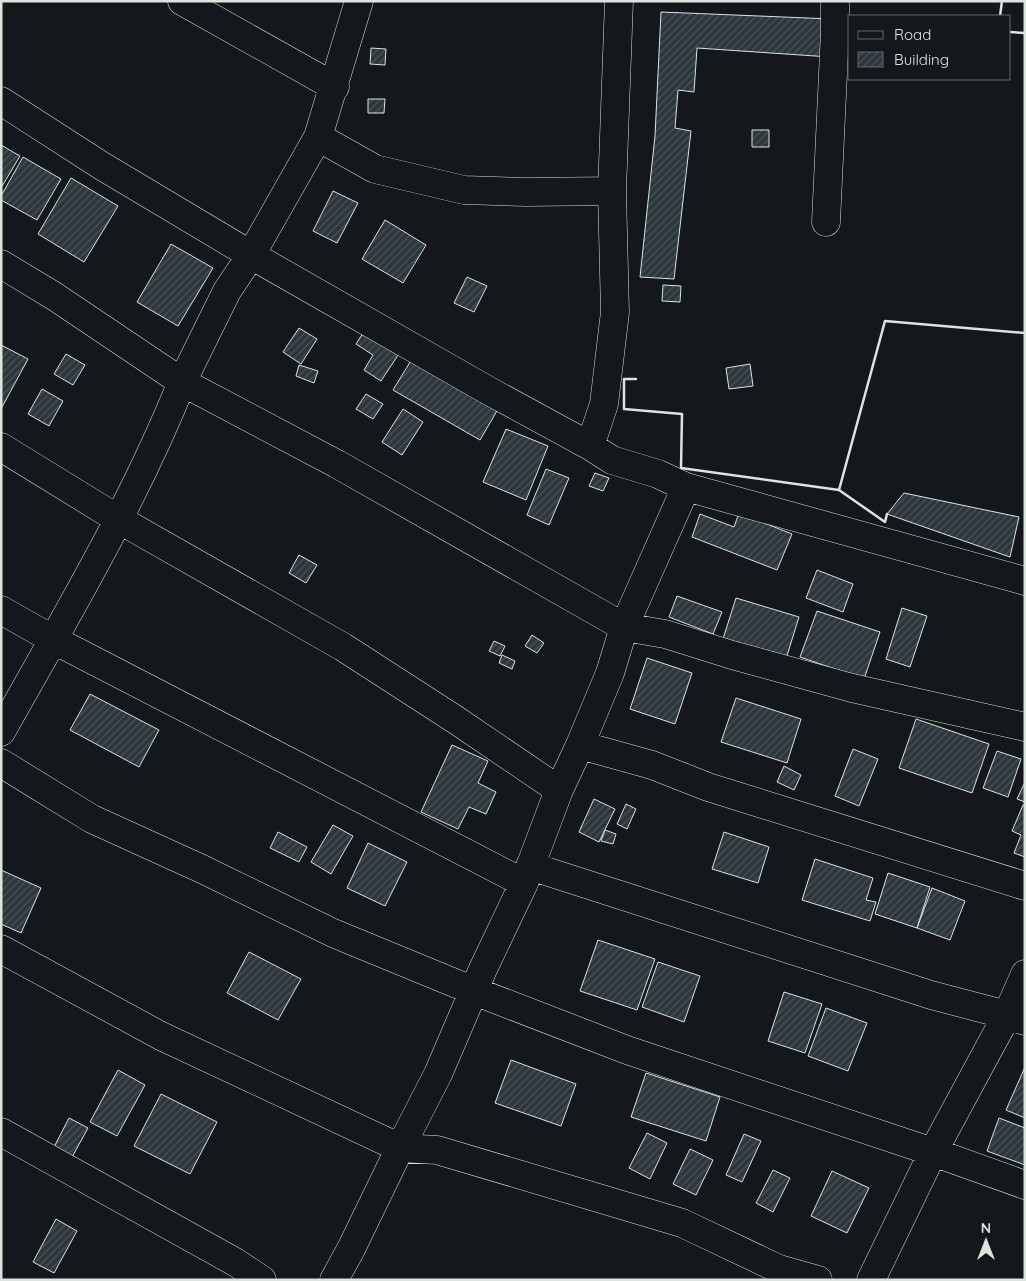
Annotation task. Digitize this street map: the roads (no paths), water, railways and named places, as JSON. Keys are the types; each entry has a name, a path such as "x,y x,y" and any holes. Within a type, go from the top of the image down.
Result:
{"street":[{"path":"182,1 334,87"},
{"path":"1,732 54,640 118,518 227,292 251,255 318,137 359,1"},
{"path":"590,446 604,404 615,312 612,191 619,1"},
{"path":"826,222 836,31 835,1"},
{"path":"1,101 94,161 251,255 612,460 658,474 686,487 1025,581"},
{"path":"318,137 375,169 464,190 527,192 612,191"},
{"path":"1,264 54,296 182,382 336,464 624,627 665,634 732,655 852,688 1025,727"},
{"path":"1,447 118,518 342,647 456,720 559,790"},
{"path":"334,1280 438,1074 527,874 559,790 610,672 624,627 686,487"},
{"path":"1,610 54,640 527,874 931,995 1016,1018"},
{"path":"580,745 643,762 708,787 1025,886"},
{"path":"1,763 92,819 202,869 333,933 474,992 627,1050 933,1152 1025,1185"},
{"path":"1,949 160,1036 400,1148 437,1150 682,1222 779,1269 818,1280"},
{"path":"871,1280 933,1152 1016,1018 1025,974"},
{"path":"1,1132 235,1262 262,1280"}]}
